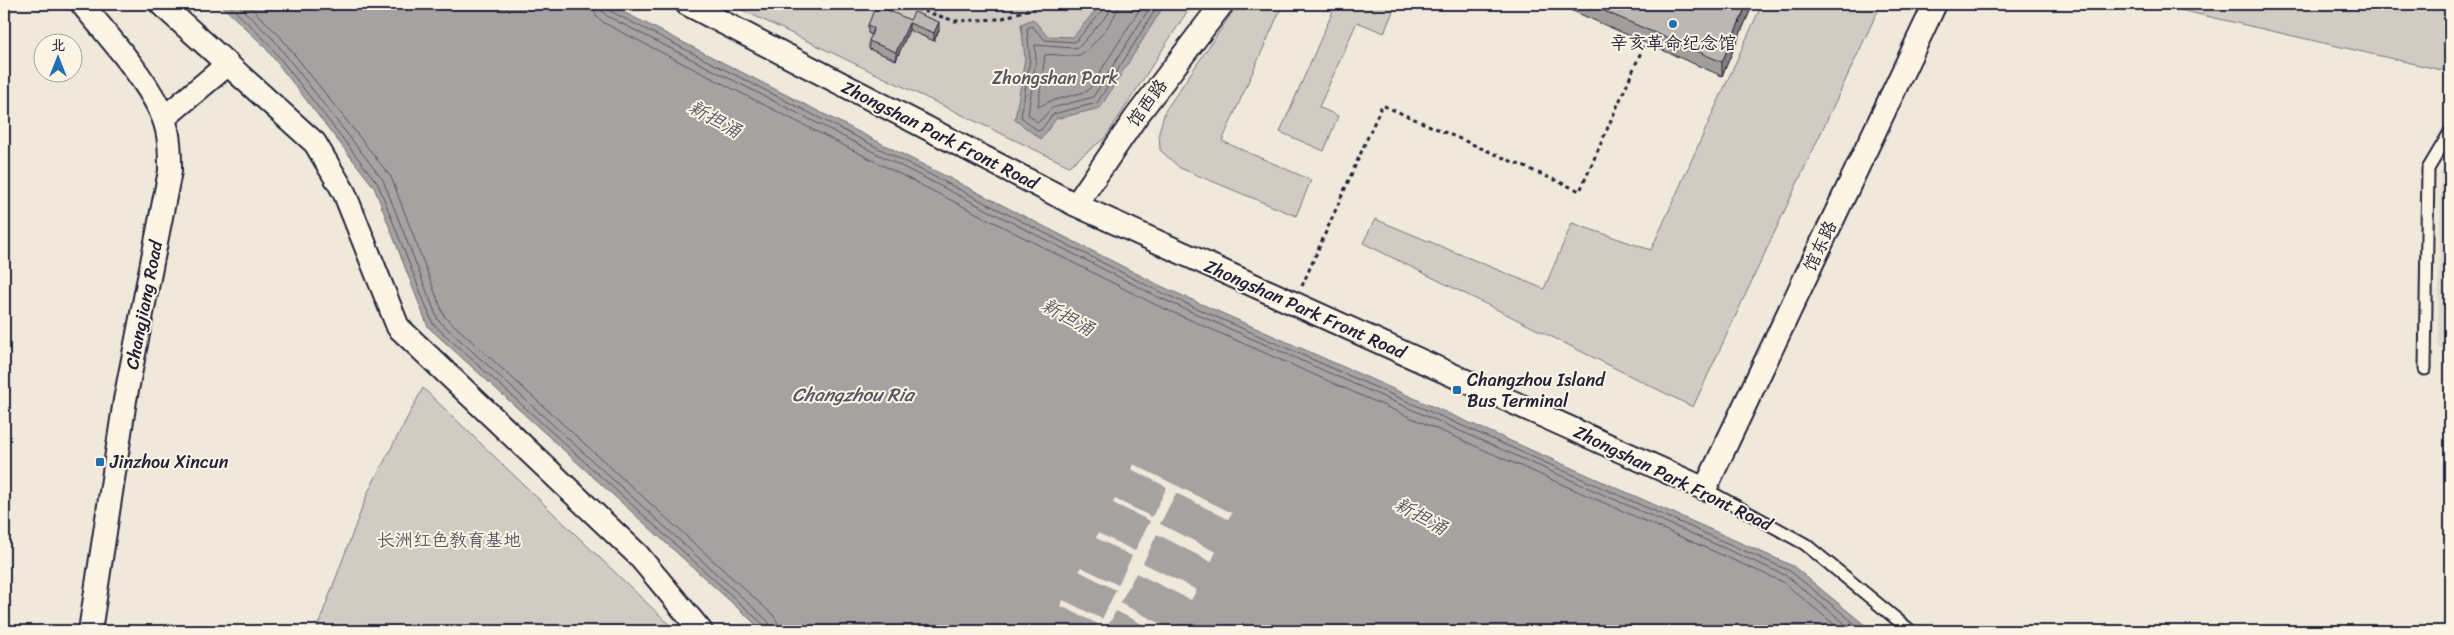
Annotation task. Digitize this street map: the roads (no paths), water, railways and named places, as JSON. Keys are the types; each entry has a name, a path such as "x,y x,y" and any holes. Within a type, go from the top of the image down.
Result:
{"street":[{"name":"Changjiang Road","path":"82,4 137,74 164,118 170,148 170,171 125,400 90,631"},
{"path":"161,4 315,143 344,192 398,327 638,555 701,631"},
{"name":"Zhongshan Park Front Road","path":"687,4 1076,205 1705,489"},
{"name":"馆西路","path":"1076,205 1136,117 1222,4"},
{"name":"馆东路","path":"1705,489 1935,4"},
{"path":"164,118 228,64"}],"lane":[{"path":"2425,369 2428,169 2450,132"},
{"name":"Zhongshan Park Front Road","path":"1705,489 1805,544 1911,631"}],"water":[{"name":"Changzhou Ria","path":"220,4 608,4 1163,287 1793,566 1872,631 763,631 428,327 374,187 264,46"},
{"path":"1101,4 1165,4 1100,108 1056,119 1041,139 1015,120 1025,58 1021,24 1033,19 1047,36 1073,37"}],"place":[{"name":"辛亥革命纪念馆","path":"1673,24"},
{"name":"Changzhou Island Bus Terminal","path":"1457,390"},
{"name":"Jinzhou Xincun","path":"100,462"}],"park label":[{"name":"Zhongshan Park","path":"1055,78"},
{"name":"长洲红色教育基地","path":"449,540"}],"water label":[{"name":"新担涌","path":"715,119"},
{"name":"新担涌","path":"1068,317"},
{"name":"新担涌","path":"1421,516"}]}
